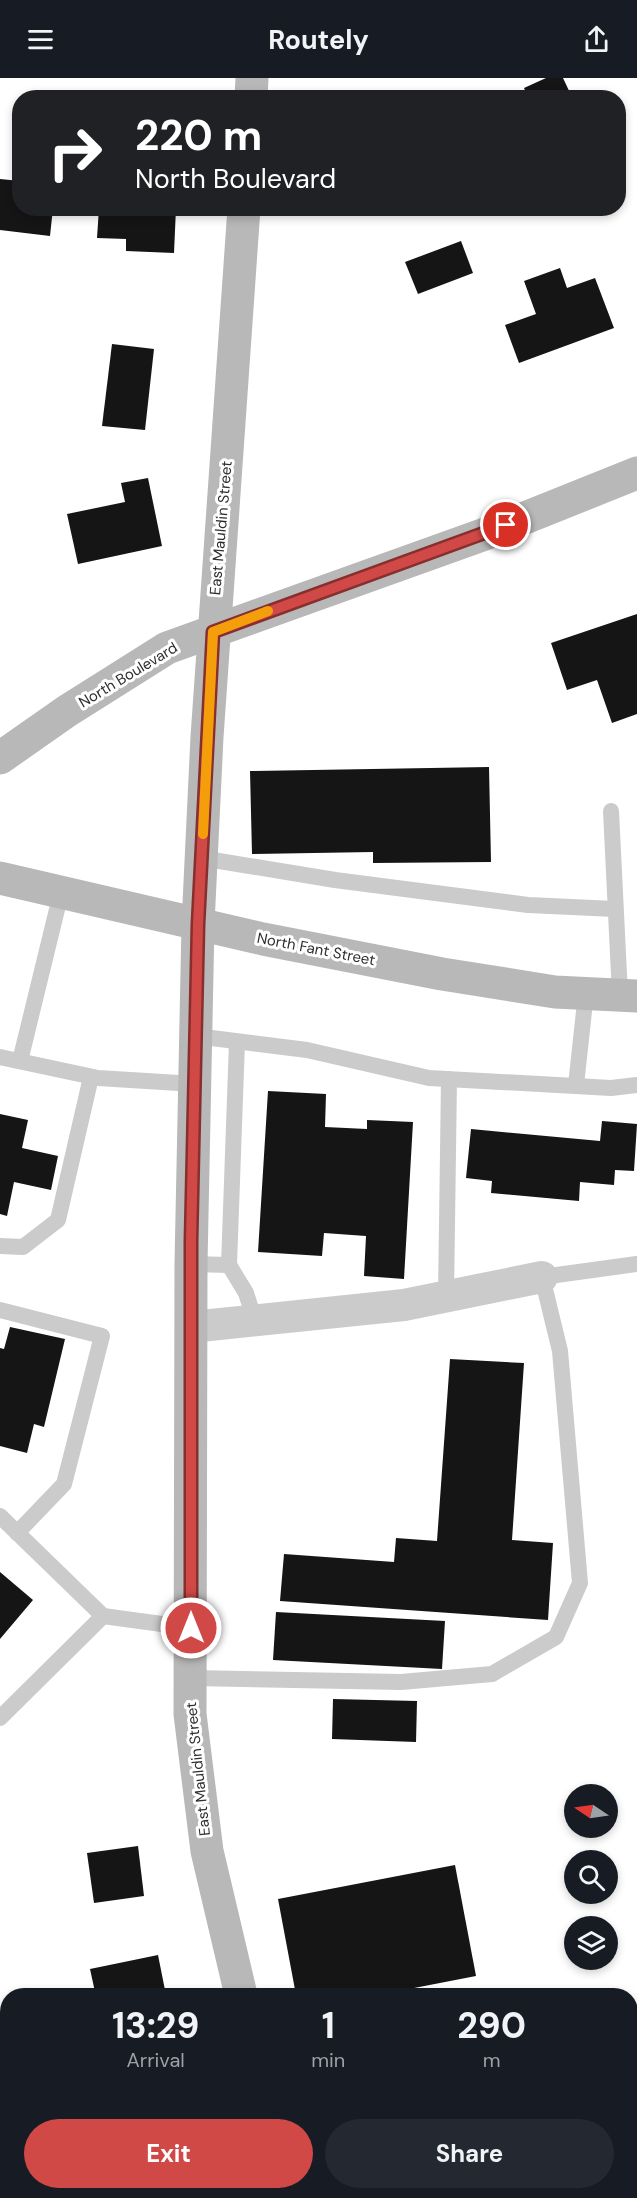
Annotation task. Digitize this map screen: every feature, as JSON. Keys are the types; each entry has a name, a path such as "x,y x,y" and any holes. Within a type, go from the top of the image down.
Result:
{"street":[{"name":"East Mauldin Street","path":"239,1988 207,1851 190,1714 190,1264 201,858 213,632 243,216"},
{"name":"North Boulevard","path":"0,758 67,711 167,648 485,534 637,473"},
{"name":"North Fant Street","path":"0,878 198,924 442,974 555,992 628,995"},
{"path":"191,1327 404,1305 542,1277"}],"lane":[{"path":"611,811 615,909 628,995"},
{"path":"201,858 335,880 528,905 615,909"},
{"path":"20,1061 61,893"},
{"path":"576,1086 586,993"},
{"path":"196,1036 307,1050 429,1078 611,1088 637,1085"},
{"path":"237,1042 229,1265 246,1293 255,1321"},
{"path":"0,1057 91,1077 195,1084"},
{"path":"0,1246 22,1247 58,1220 91,1077"},
{"path":"446,1296 449,1079"},
{"path":"190,1264 229,1265"},
{"path":"191,1678 401,1682 492,1674 556,1637 580,1583 560,1351 542,1277 637,1264"},
{"path":"0,1310 102,1336 64,1484 17,1533"},
{"path":"0,1516 103,1616 191,1628"},
{"path":"0,1718 103,1616"}],"building":[{"path":"546,78 563,78 569,90 525,90 524,88"},
{"path":"0,179 12,180 12,216 52,216 50,236 0,230"},
{"path":"98,216 176,216 174,253 126,251 126,239 97,238"},
{"path":"461,241 473,273 418,294 405,262"},
{"path":"560,268 567,288 595,278 614,328 519,363 505,325 536,314 524,281"},
{"path":"112,344 154,349 145,430 102,426"},
{"path":"148,478 162,546 78,564 67,514 125,502 121,483"},
{"path":"637,614 637,714 612,723 597,680 567,690 551,643"},
{"path":"489,767 491,862 373,863 373,852 252,854 250,771"},
{"path":"268,1091 326,1094 325,1127 367,1129 367,1120 413,1122 404,1279 364,1276 366,1236 324,1233 322,1256 258,1252"},
{"path":"0,1114 28,1120 22,1148 58,1156 51,1190 14,1182 7,1216 0,1214"},
{"path":"602,1121 637,1124 634,1171 615,1170 614,1185 580,1182 579,1201 491,1193 492,1181 466,1178 471,1129 600,1141"},
{"path":"10,1327 65,1339 44,1427 34,1424 27,1453 0,1446 0,1348 4,1349"},
{"path":"450,1359 524,1363 512,1540 553,1543 548,1620 280,1601 284,1554 394,1562 396,1538 437,1541"},
{"path":"0,1572 33,1600 0,1639"},
{"path":"276,1612 445,1621 442,1669 273,1660"},
{"path":"333,1699 417,1701 416,1742 332,1739"},
{"path":"138,1846 144,1896 94,1903 87,1853"},
{"path":"455,1865 476,1976 414,1988 295,1988 278,1899"},
{"path":"158,1955 165,1988 94,1988 90,1969"}],"slow traffic":[{"path":"203,834 213,632 268,611"}],"route":[{"path":"191,1628 190,1264 198,924 213,632 506,525"}]}
